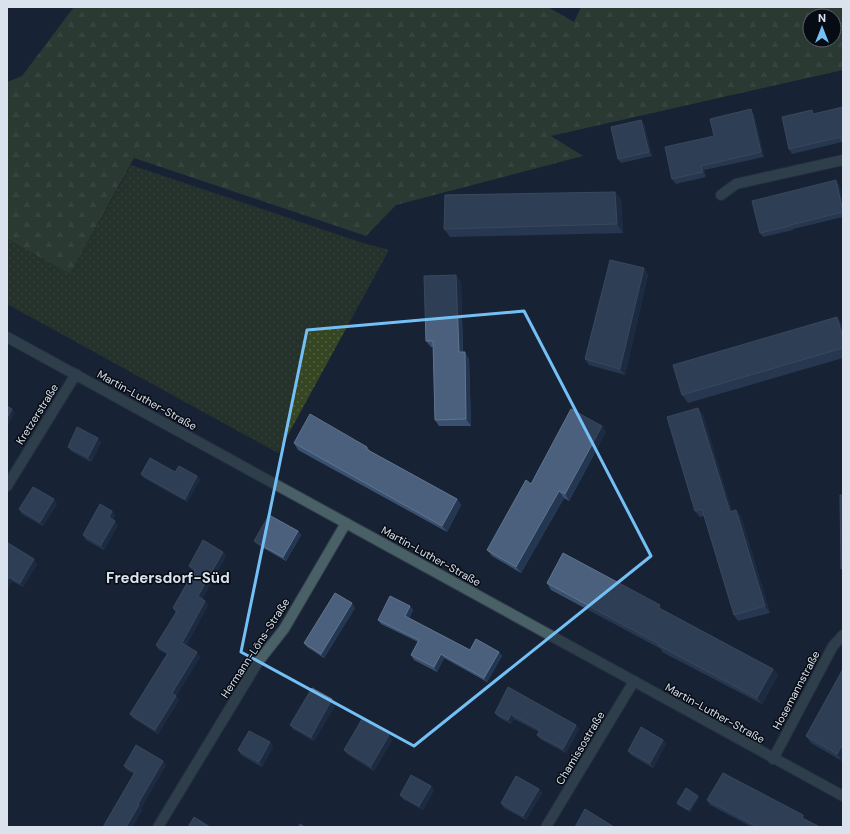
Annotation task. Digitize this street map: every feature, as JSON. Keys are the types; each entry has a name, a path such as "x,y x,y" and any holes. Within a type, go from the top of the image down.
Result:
{"street":[{"path":"721,195 736,184 843,160"},
{"name":"Martin-Luther-Straße","path":"7,337 634,681 773,759 843,796"},
{"name":"Kretzerstraße","path":"7,486 76,374"},
{"name":"Hermann-Löns-Straße","path":"158,827 258,662 284,629 346,523"},
{"name":"Hosemannstraße","path":"773,759 833,646 843,635"},
{"name":"Chamissostraße","path":"546,827 634,681"}],"highlighted area":[{"path":"524,311 651,556 414,746 241,652 307,330"}],"green space":[{"path":"74,7 548,7 574,22 581,7 843,7 843,70 551,136 583,156 396,205 366,236 134,158 70,274 7,239 7,82 22,76"},
{"path":"131,165 363,243 389,250 278,453 7,304 7,239 70,274"}],"building":[{"path":"843,107 843,141 841,137 789,149 782,117 812,110 813,114"},
{"path":"751,109 761,152 701,166 703,172 672,179 665,147 714,136 710,119"},
{"path":"641,120 649,152 618,159 611,127"},
{"path":"836,180 843,212 760,233 752,201"},
{"path":"615,192 617,224 444,229 445,195"},
{"path":"610,260 644,268 620,369 585,359"},
{"path":"456,275 459,352 465,352 466,419 435,420 433,341 426,341 424,276"},
{"path":"837,317 843,337 843,348 682,395 673,365"},
{"path":"7,406 12,409 7,418"},
{"path":"698,408 730,512 736,510 765,606 734,615 702,509 695,511 667,417"},
{"path":"571,409 602,426 565,494 559,491 516,567 487,550 526,480 531,484"},
{"path":"310,414 367,447 366,449 457,499 442,526 294,443"},
{"path":"77,427 98,438 88,457 68,447"},
{"path":"150,458 175,472 179,466 197,476 185,499 141,474"},
{"path":"33,487 54,499 40,522 19,509"},
{"path":"840,495 843,495 843,569 841,569"},
{"path":"100,504 112,511 109,517 115,521 101,545 83,535"},
{"path":"269,515 298,531 283,557 254,541"},
{"path":"203,540 223,552 198,596 205,601 182,643 197,652 172,693 176,696 155,730 130,714 168,653 156,645 177,611 173,608 195,569 189,566"},
{"path":"8,543 34,559 20,583 9,577 7,581"},
{"path":"563,553 660,605 659,608 773,669 757,698 547,583"},
{"path":"335,593 352,603 321,654 304,643"},
{"path":"390,596 410,606 405,616 470,650 476,639 499,652 484,678 441,654 434,667 411,655 419,640 378,620"},
{"path":"843,669 843,744 837,754 806,736"},
{"path":"508,687 576,725 563,749 537,735 540,730 511,714 508,720 495,713"},
{"path":"312,688 332,699 311,737 290,725"},
{"path":"362,719 389,735 371,766 344,750"},
{"path":"641,727 663,740 650,763 628,751"},
{"path":"249,731 270,742 259,762 238,750"},
{"path":"136,745 163,761 126,827 103,827 135,772 124,766"},
{"path":"723,773 803,815 802,818 820,827 758,827 707,800"},
{"path":"411,775 431,786 419,806 400,795"},
{"path":"516,776 539,789 523,816 501,803"},
{"path":"686,788 698,796 689,810 677,803"},
{"path":"585,809 614,827 575,827"},
{"path":"194,817 210,827 188,827"},
{"path":"300,824 305,827 298,827"}],"district":[{"name":"Fredersdorf-Süd","path":"168,578"}]}
